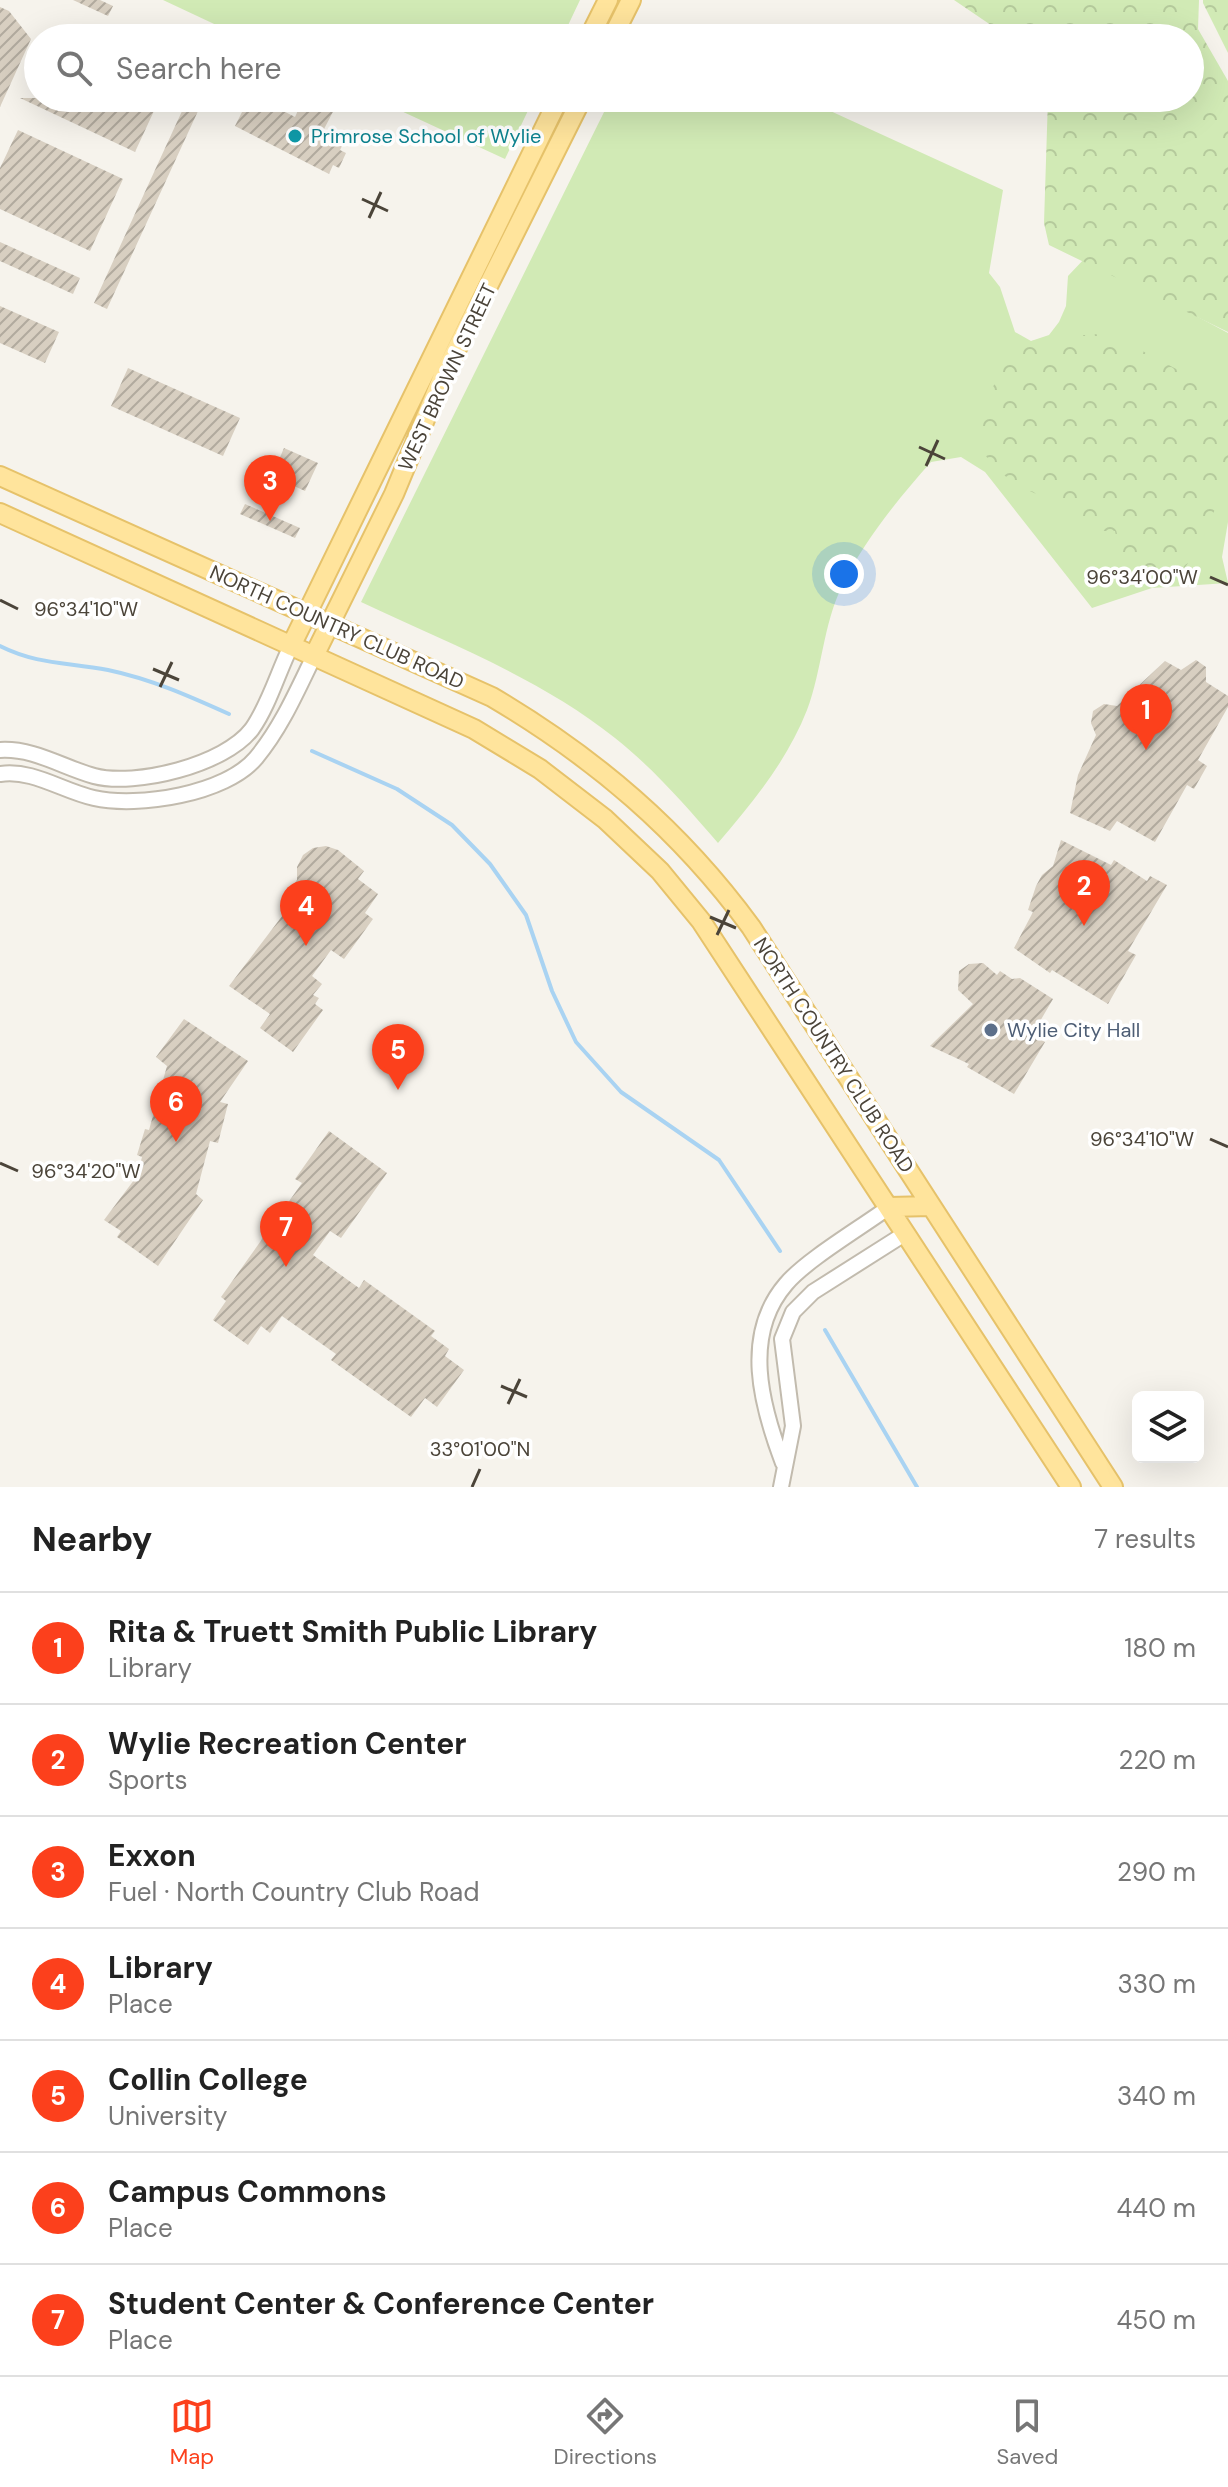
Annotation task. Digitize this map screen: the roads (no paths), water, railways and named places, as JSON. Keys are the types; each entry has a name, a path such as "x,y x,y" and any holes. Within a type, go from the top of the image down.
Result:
{"main road":[{"path":"596,24 608,0"},
{"path":"619,24 631,0"},
{"name":"WEST BROWN STREET","path":"291,646 552,112"},
{"name":"WEST BROWN STREET","path":"314,656 394,494 443,376 575,112"},
{"path":"443,376 459,325 462,308 458,301"},
{"name":"NORTH COUNTRY CLUB ROAD","path":"0,476 492,697 556,736 640,801 716,881 767,951 1113,1487"},
{"path":"26,525 40,494"},
{"name":"NORTH COUNTRY CLUB ROAD","path":"0,513 474,729 540,769 605,819 639,850 687,903 727,956 1071,1487"},
{"path":"687,903 716,881"},
{"path":"889,1207 931,1206"},
{"path":"906,1233 931,1206"}],"street":[{"path":"0,750 36,753 96,777 150,776 198,766 237,744 253,728 291,646"},
{"path":"0,774 17,771 96,799 152,800 206,788 254,761 280,725 314,656"},
{"path":"783,1463 771,1431 759,1367 760,1333 769,1308 788,1282 889,1207"},
{"path":"781,1487 783,1463 793,1426 782,1339 793,1312 813,1292 906,1233"}],"waterway":[{"path":"0,646 40,660 139,678 229,714"},
{"path":"312,751 397,789 452,825 490,864 526,915 552,991 576,1042 621,1092 719,1160 780,1251"},
{"path":"825,1330 917,1487"}],"place":[{"name":"Primrose School of Wylie","path":"295,136"},
{"name":"Exxon","path":"270,521"},
{"name":"Rita & Truett Smith Public Library","path":"1146,750"},
{"name":"Wylie Recreation Center","path":"1084,926"},
{"name":"Library","path":"306,946"},
{"name":"Wylie City Hall","path":"991,1030"},
{"name":"Collin College","path":"398,1090"},
{"name":"Campus Commons","path":"176,1142"},
{"name":"Student Center & Conference Center","path":"286,1267"}]}
